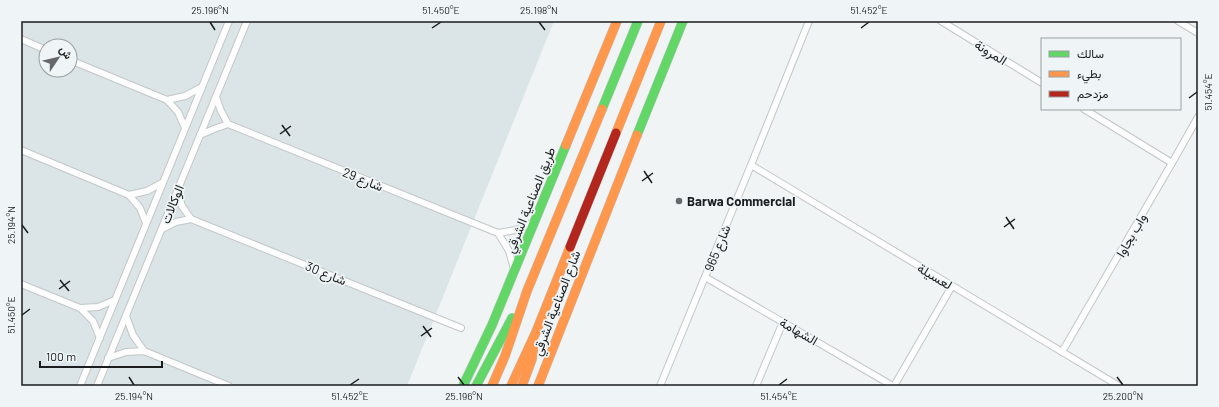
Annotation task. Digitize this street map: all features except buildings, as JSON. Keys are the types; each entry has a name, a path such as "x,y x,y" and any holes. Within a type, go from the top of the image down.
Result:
{"main road":[{"name":"طريق الصناعية الشرقي","path":"463,386 492,325 514,273 617,21"},
{"path":"492,386 505,356 527,291 638,21"},
{"path":"511,386 536,332 661,21"},
{"name":"شارع الصناعية الشرقي","path":"538,386 599,229 683,21"},
{"path":"476,386 527,291"},
{"path":"522,386 532,359 536,332"}],"street":[{"name":"الوكالات","path":"80,386 229,21"},
{"name":"الوكالات","path":"97,386 248,21"},
{"name":"شارع 965","path":"660,386 809,21"},
{"name":"المرونة","path":"940,21 1041,82"},
{"path":"1178,21 1198,33"},
{"path":"21,39 38,46"},
{"path":"78,63 167,100 178,112 185,128"},
{"path":"167,100 185,96 202,87"},
{"path":"200,135 228,124 216,97"},
{"path":"1086,110 1172,164"},
{"name":"واب بجاوا","path":"1062,352 1198,117"},
{"name":"شارع 29","path":"228,124 498,233"},
{"path":"21,150 129,195 140,208 146,224"},
{"name":"لعسيلة","path":"751,165 1119,386"},
{"path":"129,195 147,191 162,183"},
{"path":"162,229 176,222 191,219 182,206 177,191"},
{"name":"شارع 30","path":"191,219 461,328"},
{"path":"514,273 509,251 498,233 516,230 534,222"},
{"name":"الشهامة","path":"705,277 894,386 952,286"},
{"path":"21,284 80,308 93,321 100,338"},
{"path":"80,308 98,307 115,300"},
{"path":"126,316 133,335 144,351"},
{"path":"756,386 783,322"},
{"path":"108,358 126,352 144,351 229,386"}],"shaded area":[{"path":"21,21 554,21 407,386 21,386"}],"traffic: fast":[{"path":"602,109 638,21"},
{"path":"637,135 683,21"},
{"path":"463,386 492,325 566,145"},
{"path":"476,386 512,318"}],"traffic: slow":[{"path":"566,145 617,21"},
{"path":"616,133 661,21"},
{"path":"492,386 505,356 527,291 602,109"},
{"path":"538,386 637,135"},
{"path":"511,386 536,332 570,247"},
{"path":"522,386 532,359 534,343"}],"traffic: jam":[{"path":"570,247 616,133"}],"place":[{"name":"Barwa Commercial","path":"679,201"}]}
